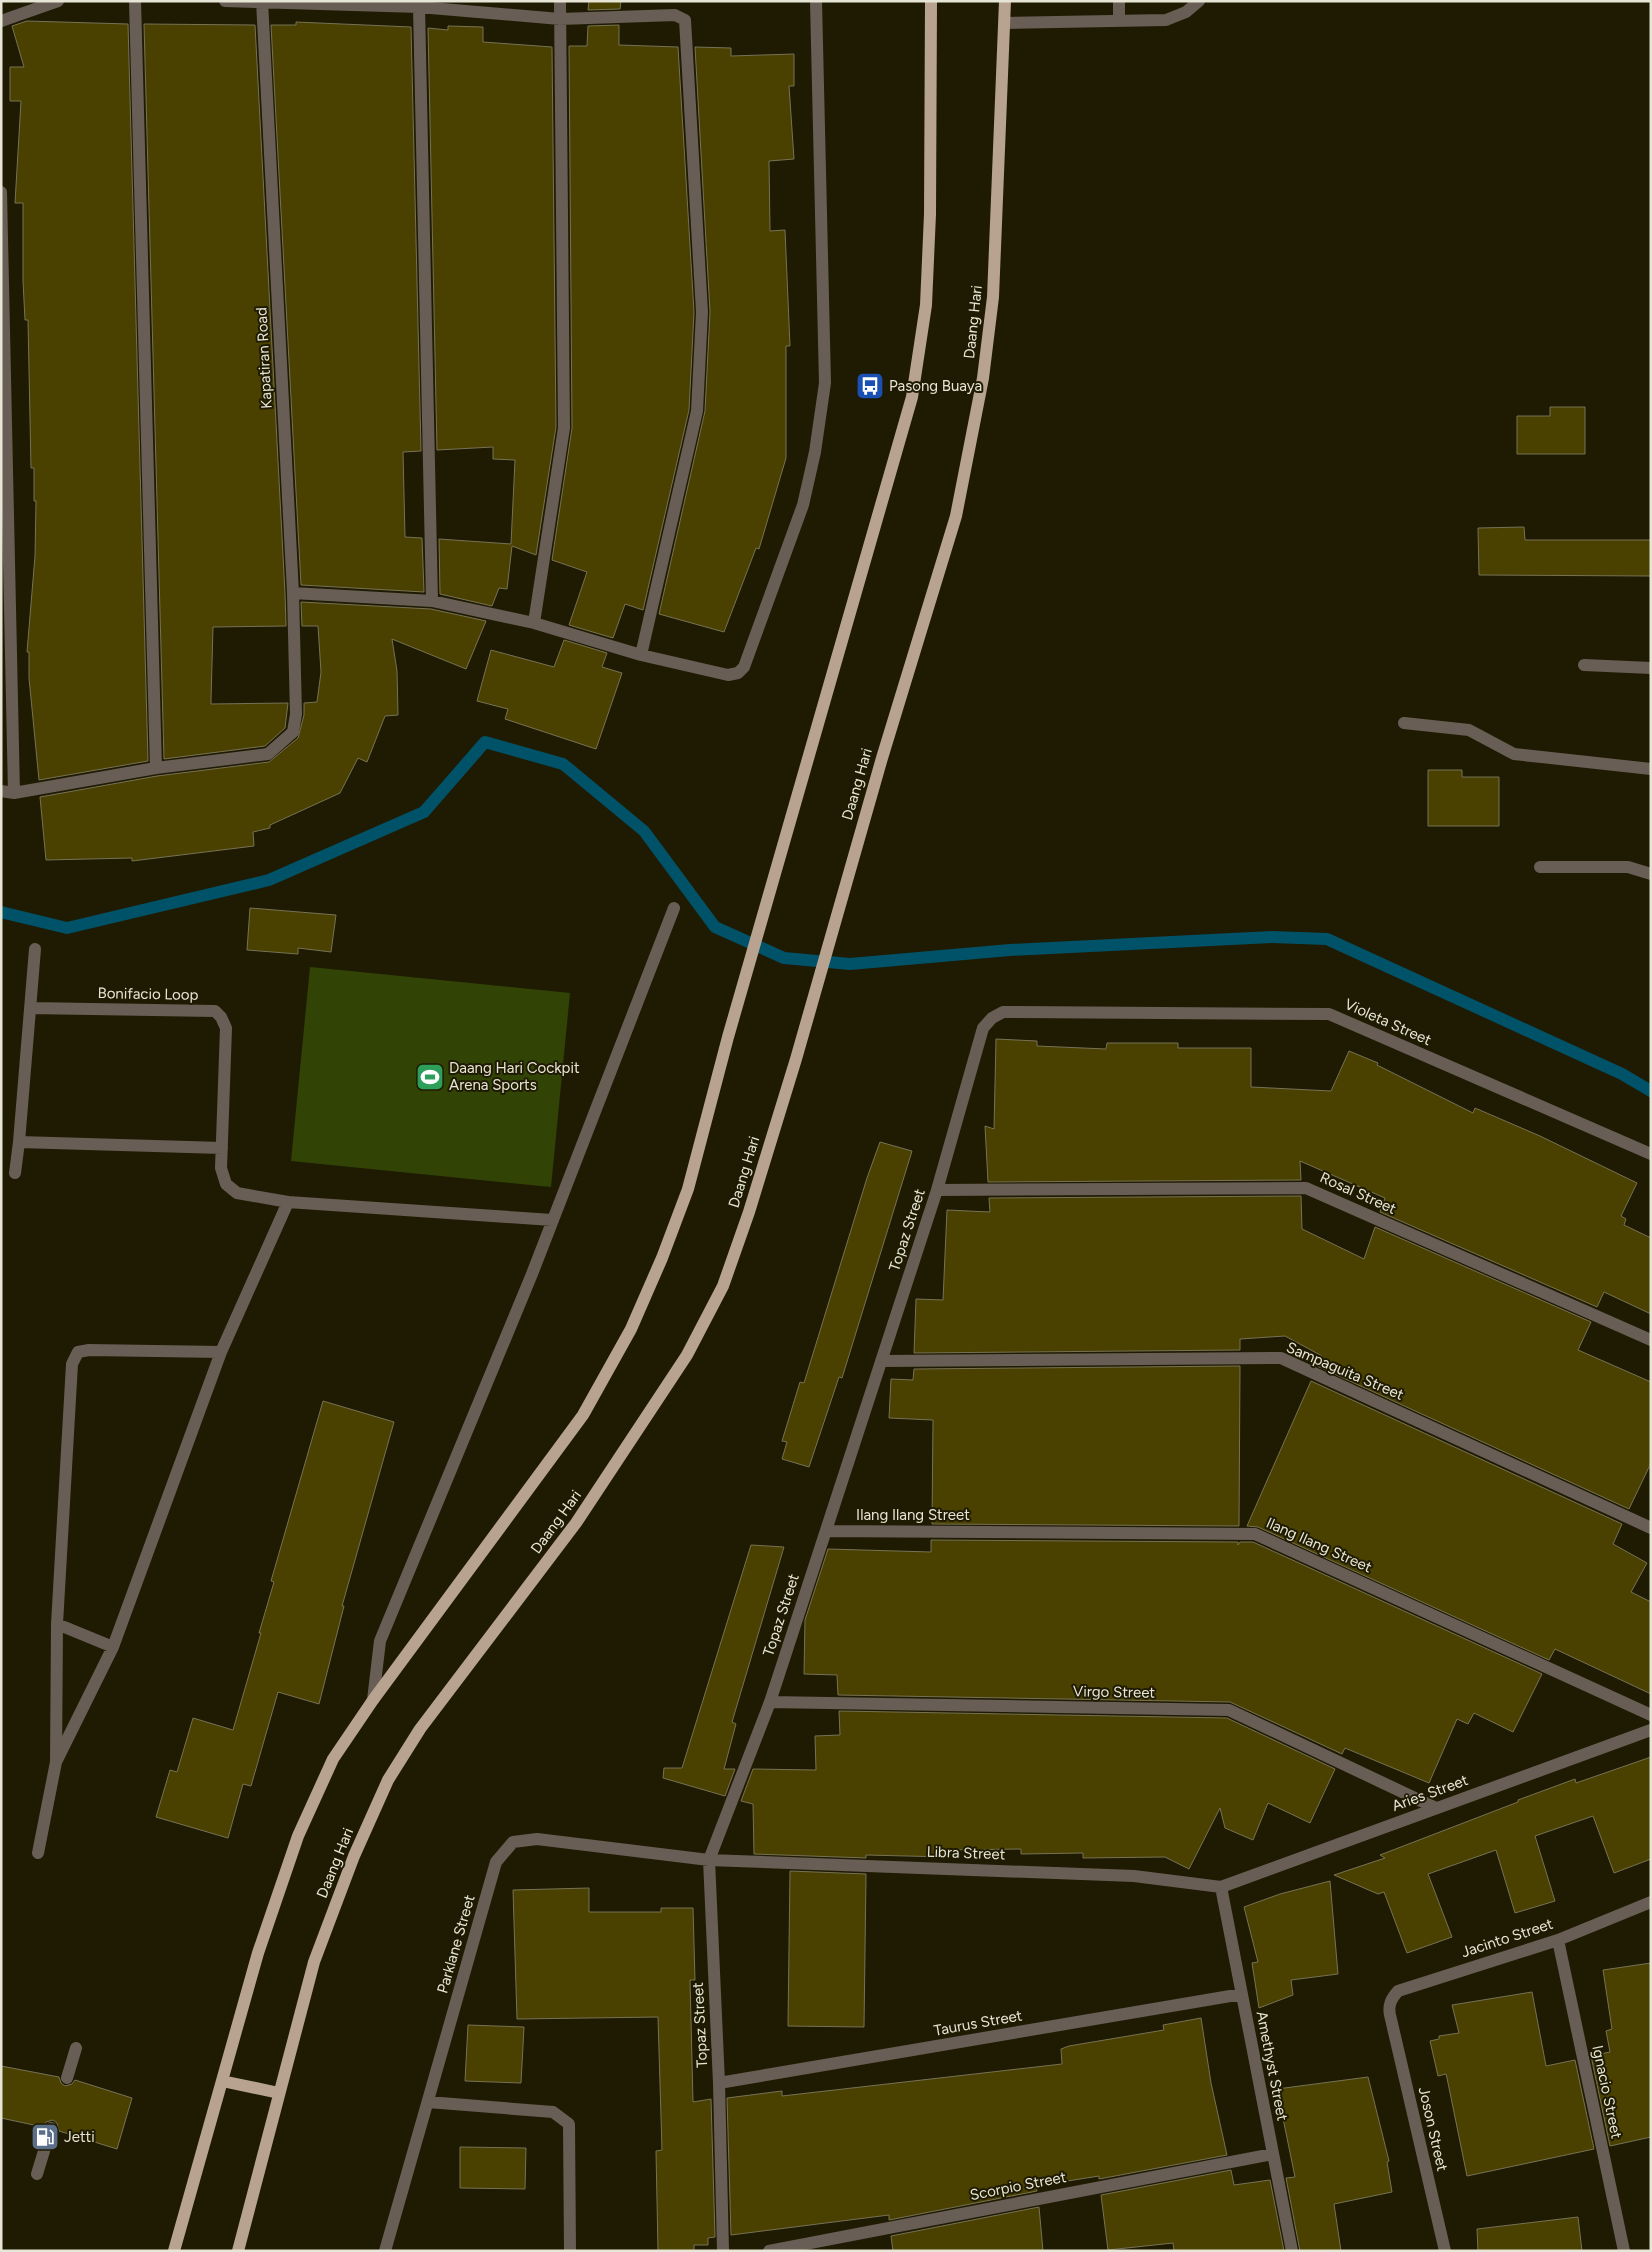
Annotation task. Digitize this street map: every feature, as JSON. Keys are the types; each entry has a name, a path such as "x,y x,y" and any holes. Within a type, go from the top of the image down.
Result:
{"main road":[{"path":"174,2251 258,1953 298,1836 333,1759 373,1700 582,1415 631,1329 662,1258 688,1189 728,1038 912,397 927,287 930,214 931,1"},
{"name":"Daang Hari","path":"238,2251 314,1962 354,1856 388,1780 420,1729 576,1523 688,1355 723,1286 749,1212 796,1059 844,887 956,516 983,378 993,297 998,224 1005,1"},
{"path":"222,2081 279,2093"}],"street":[{"path":"1,21 58,1"},
{"path":"1,192 8,792 156,768 134,1"},
{"path":"224,1 419,7 560,19 675,15 686,20 688,28 702,312 697,411 641,655"},
{"path":"534,623 564,428 560,1"},
{"path":"293,593 432,601 534,623 641,655 728,674 738,673 749,657 803,505 815,452 825,383 816,1"},
{"path":"1119,1 1119,21"},
{"path":"1005,23 1166,20 1186,12 1198,1"},
{"name":"Kapatiran Road","path":"156,768 268,754 293,732 296,714 293,593 262,2"},
{"path":"419,7 432,601"},
{"path":"1584,665 1651,668"},
{"path":"1404,723 1469,730 1514,754 1651,768"},
{"path":"1540,867 1628,867 1651,874"},
{"path":"373,1700 380,1641 532,1274 674,908"},
{"path":"15,1173 35,949"},
{"name":"Bonifacio Loop","path":"30,1008 215,1011 221,1017 226,1028 221,1168 226,1184 237,1192 288,1202 552,1220"},
{"name":"Violeta Street","path":"1003,1012 1328,1014 1651,1154"},
{"name":"Topaz Street","path":"723,2251 719,2083 709,1860 770,1702 937,1190 983,1028 992,1018 1003,1012"},
{"path":"19,1142 222,1148"},
{"name":"Rosal Street","path":"937,1190 1306,1188 1651,1340"},
{"path":"56,1762 113,1647 221,1352 288,1202"},
{"path":"38,1853 56,1762 57,1624 72,1364 78,1352 221,1352"},
{"name":"Sampaguita Street","path":"881,1362 1281,1358 1651,1528"},
{"name":"Ilang Ilang Street","path":"826,1531 1255,1534 1651,1715"},
{"path":"57,1624 113,1647"},
{"name":"Virgo Street","path":"770,1702 1229,1710 1436,1808"},
{"name":"Aries Street","path":"1221,1887 1651,1730"},
{"name":"Parklane Street","path":"385,2251 496,1862 513,1842 536,1838 709,1860"},
{"name":"Libra Street","path":"709,1860 1134,1876 1221,1887"},
{"name":"Amethyst Street","path":"1221,1887 1292,2251"},
{"name":"Jacinto Street","path":"1390,2015 1389,2007 1392,1998 1398,1991 1558,1940 1651,1902"},
{"name":"Ignacio Street","path":"1558,1940 1624,2251"},
{"name":"Taurus Street","path":"719,2083 1242,1994"},
{"name":"Joson Street","path":"1390,2015 1445,2251"},
{"path":"67,2078 76,2048"},
{"path":"428,2102 554,2112 562,2116 569,2124 570,2251"},
{"path":"37,2174 51,2128"},
{"name":"Scorpio Street","path":"769,2251 1273,2154"}],"green space":[{"name":"Daang Hari Cockpit Arena Sports","path":"310,967 570,993 551,1187 291,1161"}],"building":[{"path":"589,1 621,1 620,9 588,10"},
{"path":"27,21 128,24 148,761 39,780 29,678 29,652 27,652 35,556 36,501 34,501 34,468 31,468 28,320 25,320 23,281 23,203 15,203 21,101 10,101 10,67 24,67 12,26"},
{"path":"296,22 411,27 421,451 403,452 405,537 422,538 424,592 301,585 271,25 296,25"},
{"path":"144,24 255,25 286,626 213,627 211,700 211,704 288,703 285,728 265,746 164,759"},
{"path":"619,25 619,45 678,47 694,312 689,410 643,610 625,604 613,638 569,625 587,572 552,560 572,428 569,46 587,46 588,26"},
{"path":"448,26 483,27 483,42 552,47 556,427 536,555 512,546 507,589 499,588 492,606 440,594 439,539 511,544 515,460 493,459 493,447 437,450 428,28 448,30"},
{"path":"695,47 731,48 731,56 794,54 794,86 789,86 794,159 769,161 770,231 785,230 790,346 786,346 786,458 759,549 756,548 724,632 659,614 705,411 710,312"},
{"path":"1550,407 1585,407 1585,454 1517,454 1517,416 1550,416"},
{"path":"1524,527 1525,540 1651,540 1651,576 1479,575 1478,528"},
{"path":"301,602 431,609 486,621 466,669 392,639 397,671 398,715 385,716 367,762 358,758 340,793 270,825 270,828 253,832 254,846 132,861 132,858 46,860 40,797 157,776 269,762 298,738 304,715 304,703 317,702 321,672 318,626 302,626"},
{"path":"564,640 607,653 602,667 622,673 596,749 505,719 508,709 477,701 491,650 554,667"},
{"path":"1428,770 1462,770 1462,777 1499,777 1499,826 1428,826"},
{"path":"250,908 336,915 331,952 298,948 298,954 247,950"},
{"path":"996,1039 1037,1041 1037,1046 1106,1049 1107,1043 1178,1043 1178,1048 1251,1048 1251,1087 1331,1091 1349,1051 1378,1063 1377,1065 1473,1113 1475,1108 1540,1136 1637,1183 1621,1216 1626,1219 1624,1225 1651,1238 1651,1314 1604,1292 1597,1307 1380,1212 1385,1198 1300,1161 1301,1180 988,1182 985,1126 994,1129"},
{"path":"880,1142 912,1151 842,1378 839,1377 809,1467 782,1459 787,1442 782,1441 800,1382 804,1383 867,1178"},
{"path":"1301,1196 1302,1229 1364,1259 1375,1227 1591,1322 1578,1350 1651,1382 1651,1463 1629,1509 1317,1366 1322,1356 1285,1336 1240,1339 1240,1350 914,1353 916,1299 943,1300 947,1210 990,1212 989,1198"},
{"path":"1240,1366 1239,1526 932,1524 933,1420 889,1418 891,1379 913,1380 914,1369"},
{"path":"1311,1381 1622,1524 1613,1544 1647,1563 1631,1592 1651,1602 1651,1694 1555,1649 1549,1660 1258,1527 1247,1526"},
{"path":"323,1401 394,1422 342,1606 344,1606 319,1704 278,1692 251,1786 243,1784 228,1838 156,1817 170,1770 177,1772 193,1718 233,1730 261,1633 259,1633 274,1582 271,1581"},
{"path":"931,1540 1238,1542 1238,1545 1240,1542 1253,1542 1542,1674 1513,1732 1474,1713 1468,1724 1457,1719 1429,1783 1345,1748 1342,1754 1230,1702 838,1695 837,1675 804,1674 805,1620 828,1549 931,1552"},
{"path":"751,1545 784,1547 732,1722 736,1724 724,1769 735,1769 725,1796 663,1778 664,1768 682,1768"},
{"path":"839,1711 1227,1718 1335,1769 1310,1823 1268,1803 1253,1840 1225,1828 1220,1808 1189,1869 1165,1857 1083,1858 1083,1853 1021,1854 1021,1849 948,1850 948,1857 866,1855 866,1858 754,1854 753,1804 741,1801 753,1769 816,1770 815,1736 840,1735"},
{"path":"1651,1757 1651,1859 1614,1873 1593,1816 1535,1836 1555,1901 1515,1913 1496,1850 1428,1874 1452,1937 1407,1953 1384,1892 1378,1894 1334,1875 1385,1858 1380,1855 1518,1802 1518,1800 1575,1779 1576,1783"},
{"path":"790,1871 866,1874 864,2027 788,2026"},
{"path":"1330,1881 1338,1974 1291,1980 1293,1995 1259,2008 1252,1963 1258,1962 1244,1907 1280,1894"},
{"path":"589,1888 589,1912 661,1912 661,1908 693,1908 695,1980 690,1980 693,2102 711,2099 715,2237 708,2238 708,2245 694,2245 694,2251 658,2251 656,2151 662,2150 658,2017 517,2019 513,1890"},
{"path":"1651,1963 1651,2137 1610,2146 1591,2056 1610,2052 1606,2031 1612,2029 1603,1970"},
{"path":"1532,1992 1546,2066 1575,2060 1594,2149 1467,2176 1446,2074 1438,2076 1430,2041 1439,2039 1439,2036 1459,2033 1452,2005"},
{"path":"1201,2018 1211,2083 1227,2155 1099,2179 1099,2176 1036,2186 1037,2191 889,2220 889,2215 731,2235 727,2098 782,2091 782,2096 1062,2064 1061,2049 1069,2046 1164,2030 1163,2025"},
{"path":"468,2025 524,2027 521,2083 465,2081"},
{"path":"1,2066 59,2077 61,2083 65,2086 72,2084 75,2080 132,2098 117,2149 59,2131 57,2123 53,2120 46,2122 43,2127 1,2118"},
{"path":"1368,2077 1389,2161 1387,2162 1392,2192 1334,2204 1341,2251 1300,2251 1286,2178 1295,2177 1277,2089"},
{"path":"460,2147 526,2148 525,2189 460,2188"},
{"path":"1231,2170 1234,2185 1270,2180 1284,2251 1174,2251 1173,2243 1108,2250 1101,2195"},
{"path":"1039,2207 1043,2251 893,2251 891,2236"},
{"path":"1578,2217 1582,2251 1478,2251 1477,2229"}],"waterway":[{"path":"1,912 67,928 269,880 424,812 485,742 563,764 644,831 715,927 784,958 850,964 1010,950 1272,937 1327,939 1622,1074 1651,1091"}],"place":[{"name":"Pasong Buaya","path":"870,386"},
{"name":"Daang Hari Cockpit Arena Sports","path":"430,1077"},
{"name":"Jetti","path":"45,2137"}]}
